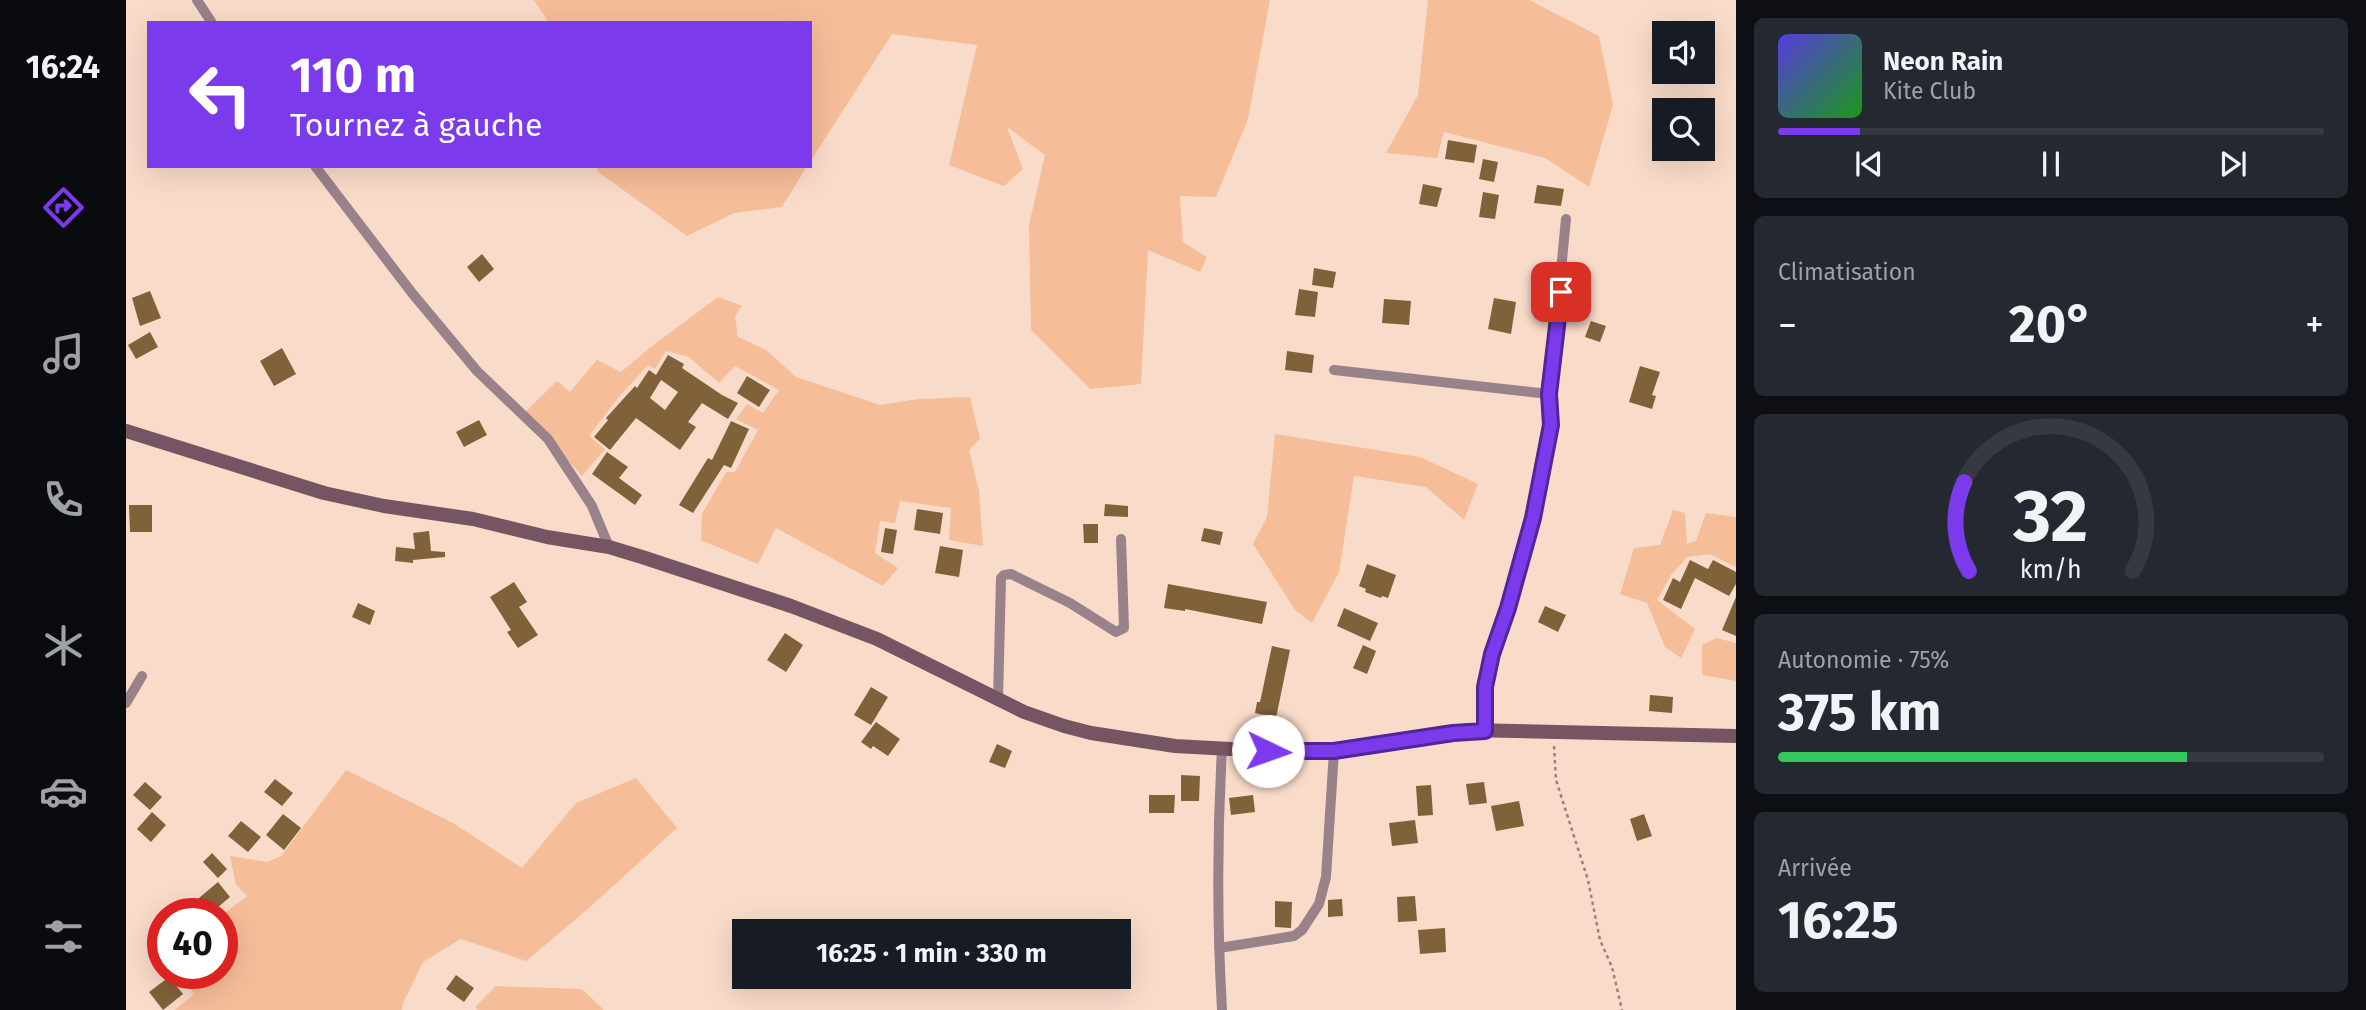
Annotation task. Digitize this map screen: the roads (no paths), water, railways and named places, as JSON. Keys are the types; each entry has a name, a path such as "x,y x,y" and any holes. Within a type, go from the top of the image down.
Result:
{"street":[{"path":"197,0 211,21"},
{"path":"317,168 412,293 477,371 548,439 592,506 609,547"},
{"path":"1485,731 1485,687 1492,654 1533,518 1551,425 1549,394 1566,219"},
{"path":"1334,370 1549,394"},
{"path":"126,431 324,493 609,547 791,606 877,639 998,700 1036,717 1082,731 1164,745 1298,752 1334,751 1462,731 1736,736"},
{"path":"998,700 1001,578 1011,574 1070,603 1120,632 1124,628 1121,538"},
{"path":"126,703 142,676"},
{"path":"1222,748 1218,820 1222,1010"},
{"path":"1219,948 1294,936 1302,930 1319,904 1326,877 1334,751"}]}
